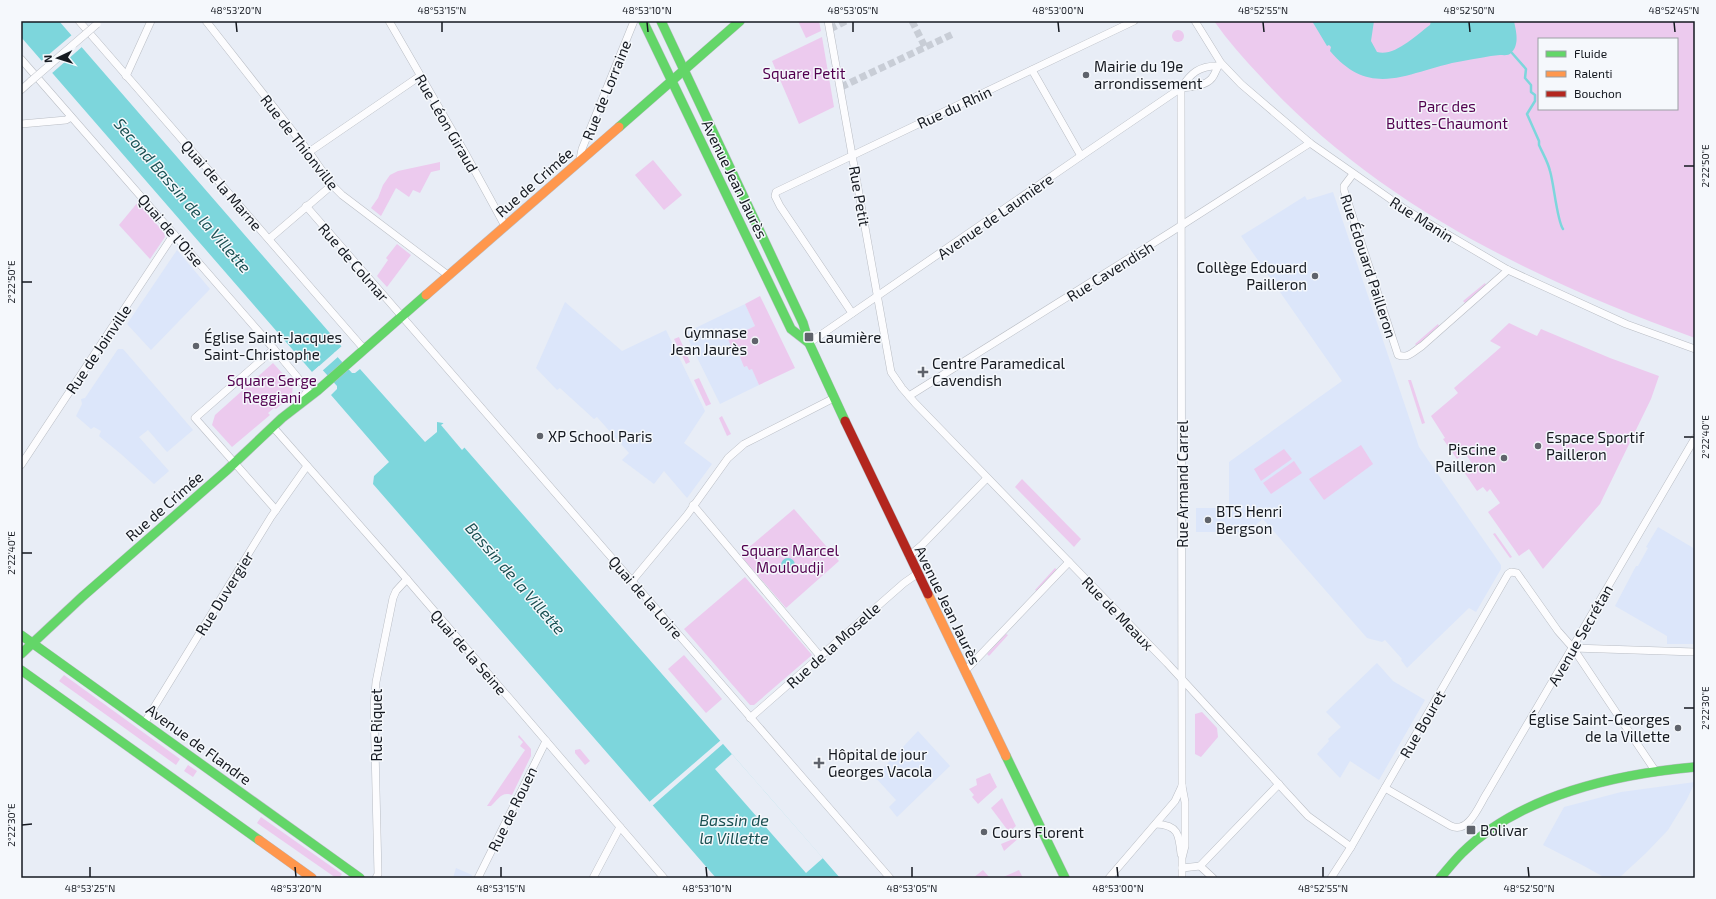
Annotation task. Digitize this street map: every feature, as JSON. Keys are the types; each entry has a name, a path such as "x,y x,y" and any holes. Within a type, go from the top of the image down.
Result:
{"main road":[{"name":"Avenue Jean Jaurès","path":"643,21 791,329 809,343"},
{"name":"Avenue Jean Jaurès","path":"661,21 803,323 809,343 908,556 1065,878"},
{"name":"Rue de Crimée","path":"21,654 82,597 299,404 328,382 580,159 740,21"},
{"name":"Avenue de Flandre","path":"21,635 145,722 360,878"},
{"path":"21,670 312,878"},
{"path":"1440,878 1460,855 1482,836 1525,810 1556,796 1599,782 1695,767"}],"street":[{"name":"Quai de la Marne","path":"79,21 364,349"},
{"path":"126,76 151,21"},
{"name":"Rue de Thionville","path":"206,21 309,152 332,185 342,195 449,276"},
{"name":"Rue Léon Giraud","path":"389,21 464,151 504,226"},
{"name":"Rue de Lorraine","path":"580,159 582,149 634,21"},
{"name":"Rue Petit","path":"828,21 891,372"},
{"name":"Rue du Rhin","path":"852,313 774,195 781,189 1134,21"},
{"name":"Rue Manin","path":"1195,21 1219,65 1310,143 1353,174 1448,236 1508,270 1620,321 1695,349"},
{"path":"21,90 98,22"},
{"name":"Quai de l'Oise","path":"21,60 174,234 308,390 299,404"},
{"name":"Avenue de Laumière","path":"809,343 1182,88 1190,75 1206,66 1219,65"},
{"name":"Avenue de Laumière","path":"1182,88 1196,87 1212,79 1219,65"},
{"path":"1032,70 1081,156"},
{"path":"309,152 420,76"},
{"name":"Rue Armand Carrel","path":"1182,88 1182,786 1186,802 1185,846 1182,858 1182,878"},
{"path":"21,124 66,120 71,117"},
{"name":"Rue Cavendish","path":"909,396 1310,143"},
{"name":"Rue Édouard Pailleron","path":"1353,174 1344,186 1345,193 1398,355 1403,357 1408,356 1422,346 1508,270"},
{"path":"269,239 332,185"},
{"name":"Rue de Colmar","path":"306,206 402,317"},
{"name":"Rue de Joinville","path":"21,465 174,234"},
{"name":"Quai de la Loire","path":"402,317 890,878"},
{"path":"274,349 195,418 276,510"},
{"name":"Rue de Meaux","path":"891,372 909,396 1183,680 1308,816 1351,847"},
{"path":"632,581 693,505 728,458 736,450 744,444 834,398"},
{"name":"Quai de la Seine","path":"273,427 407,579 664,878"},
{"name":"Avenue Secrétan","path":"1385,788 1451,826 1460,827 1469,822 1695,438"},
{"name":"Rue Duvergier","path":"145,722 276,510 307,466"},
{"path":"908,556 922,545 987,478"},
{"path":"693,505 820,656"},
{"path":"965,672 1069,562"},
{"name":"Rue Bouret","path":"1331,878 1351,847 1508,574 1514,572 1517,573 1558,631 1572,648"},
{"name":"Rue de la Moselle","path":"750,718 904,583 917,574"},
{"name":"Rue Riquet","path":"376,878 378,874 374,710 376,682 393,598 396,591 407,579"},
{"path":"1572,648 1695,652"},
{"path":"1572,648 1656,772"},
{"name":"Rue de Rouen","path":"478,878 546,741"},
{"path":"1182,868 1200,866 1279,784"},
{"path":"1109,878 1175,801 1182,786"},
{"path":"1156,824 1167,824 1175,829 1180,840 1182,858"},
{"path":"593,878 620,827"},
{"path":"1200,866 1213,878"}],"shaded area":[{"path":"1333,192 1419,447 1501,565 1501,569 1476,612 1469,608 1407,668 1401,660 1402,659 1385,640 1382,642 1367,638 1263,519 1246,532 1196,532 1196,508 1229,508 1229,462 1342,381 1241,236 1305,196 1307,200"},
{"path":"177,250 210,289 151,350 127,324"},
{"path":"565,302 622,351 666,330 705,411 684,443 712,464 687,498 664,471 654,484 622,460 629,453 597,417 594,419 560,388 557,390 536,368"},
{"path":"745,304 755,326 728,339 738,346 740,351 738,352 745,367 747,366 752,368 759,385 720,404 685,333"},
{"path":"118,349 123,349 193,430 167,452 148,430 139,437 169,471 154,484 99,436 101,431 94,427 91,429 76,416 82,404 81,399 85,398"},
{"path":"1658,527 1695,549 1695,644 1667,644 1667,636 1615,606 1636,566 1638,566 1648,548 1646,547"},
{"path":"1377,663 1393,681 1425,700 1379,780 1350,761 1340,778 1317,754 1329,741 1328,739 1341,727 1326,712"},
{"path":"918,731 950,766 897,817 889,807 896,800 875,777"},
{"path":"1695,782 1687,799 1668,830 1620,877 1601,878 1602,876 1543,845 1564,807 1621,792"},
{"path":"456,868 472,875 471,878 453,878"}],"green space":[{"path":"798,21 819,21 821,31 806,38"},
{"name":"Parc des Buttes-Chaumont","path":"1214,21 1695,21 1695,338 1635,316 1518,264 1407,200 1355,163 1306,122 1236,50"},
{"path":"1178,30 1182,32 1184,36 1182,40 1178,42 1174,40 1172,36 1174,32"},
{"name":"Square Petit","path":"822,37 834,107 799,124 772,61"},
{"path":"653,160 682,195 664,210 635,175"},
{"path":"440,162 440,170 431,172 420,193 413,190 409,197 396,188 381,216 371,208 390,175 398,171"},
{"path":"138,202 164,233 165,237 150,259 119,225"},
{"path":"397,244 411,255 387,287 377,276 388,260 386,258"},
{"path":"1485,283 1486,285 1465,303 1463,301"},
{"name":"Gymnase Jean Jaurès","path":"760,296 795,368 759,385 752,369 749,370 747,366 744,367 738,352 740,351 738,347 732,349 728,339 755,326 745,304"},
{"name":"Espace Sportif Pailleron","path":"1509,323 1537,336 1541,329 1610,358 1659,376 1651,399 1600,504 1543,569 1529,549 1519,556 1488,512 1500,503 1490,489 1487,492 1483,487 1477,491 1464,472 1473,465 1465,453 1457,459 1443,439 1445,438 1431,416 1458,393 1454,388 1501,347 1490,341"},
{"path":"1438,324 1439,326 1417,346 1415,344"},
{"path":"679,337 690,362 686,364 674,339"},
{"name":"Square Serge Reggiani","path":"273,363 293,385 292,395 276,409 274,408 268,413 270,415 232,447 212,425 215,415"},
{"path":"699,378 711,404 706,406 694,380"},
{"path":"1408,380 1411,380 1425,423 1422,424"},
{"path":"722,416 731,434 727,436 719,418"},
{"path":"1361,445 1373,464 1324,500 1309,479"},
{"path":"1284,449 1292,459 1261,481 1254,469"},
{"path":"1294,461 1302,473 1271,494 1263,483"},
{"path":"1022,479 1081,539 1074,547 1015,487"},
{"name":"Square Marcel Mouloudji","path":"794,509 839,561 786,608 740,555"},
{"path":"1495,533 1512,557 1510,558 1493,534"},
{"path":"1055,568 1058,571 1039,592 1035,590"},
{"path":"745,577 812,655 754,705 750,705 684,629"},
{"path":"1006,634 1008,635 989,656 987,654"},
{"path":"684,655 722,699 706,713 668,669"},
{"path":"64,675 180,759 176,765 59,681"},
{"path":"1202,712 1217,728 1218,737 1201,757 1195,754 1195,714"},
{"path":"519,735 531,749 531,756 512,795 502,795 491,806 487,806 525,750 520,746 523,742 518,737"},
{"path":"580,749 590,761 585,765 575,753 575,750"},
{"path":"188,765 197,771 193,777 184,771"},
{"path":"990,773 997,787 978,804 972,797 974,795 969,789 977,785 976,779"},
{"path":"1002,798 1016,826 1009,832 991,808"},
{"path":"261,817 342,874 339,878 336,878 257,823"},
{"path":"1019,833 1021,836 1004,851 1001,844 1013,839"},
{"path":"983,870 990,878 973,878"},
{"path":"1019,870 1023,878 1001,878"}],"water":[{"name":"Bassin de la Villette","path":"21,21 59,21 342,347 334,353 352,373 355,373 360,369 425,442 437,432 437,422 443,423 840,878 716,878 373,484 374,476 389,462 331,395 337,389 337,386 319,366 312,372 21,37"},
{"path":"1312,21 1374,21 1371,41 1377,52 1384,53 1405,44 1430,25 1431,21 1514,21 1516,46 1509,55 1491,56 1463,61 1410,75 1378,79 1362,75 1346,66 1330,51 1331,47 1329,45 1327,46"},
{"path":"788,558 793,560 795,565 793,570 788,572 783,570 781,565 783,560"}],"pier":[{"path":"73,34 83,46 51,74 40,62"},
{"path":"343,345 343,348 337,353 339,356 321,372 319,368 313,374 310,374"},
{"path":"444,423 465,447 462,450 441,425"},
{"path":"721,740 724,743 651,807 648,803"},
{"path":"732,754 823,858 806,873 715,769"}],"waterway":[{"path":"1512,53 1526,69 1525,78 1531,85 1531,92 1535,95 1535,101 1527,114 1547,161 1559,218 1563,229"}],"tunnel":[{"path":"830,29 846,21"},
{"path":"912,21 925,47"},
{"path":"841,87 953,34"}],"traffic: fast":[{"path":"643,21 791,329 809,343"},
{"path":"661,21 803,323 809,343 845,421"},
{"path":"619,127 740,21"},
{"path":"21,654 82,597 227,470 282,418 317,391 426,295"},
{"path":"21,635 360,878"},
{"path":"21,670 259,840"},
{"path":"1006,756 1065,878"},
{"path":"1440,878 1453,862 1485,833 1512,816 1541,802 1602,782 1634,775 1695,767"}],"traffic: slow":[{"path":"426,295 619,127"},
{"path":"928,594 1006,756"},
{"path":"259,840 312,878"}],"traffic: jam":[{"path":"845,421 928,594"}],"place":[{"name":"Mairie du 19e arrondissement","path":"1086,75"},
{"name":"Collège Edouard Pailleron","path":"1315,276"},
{"name":"Laumière","path":"809,337"},
{"name":"Gymnase Jean Jaurès","path":"755,341"},
{"name":"Église Saint-Jacques Saint-Christophe","path":"196,346"},
{"name":"Centre Paramedical Cavendish","path":"923,372"},
{"name":"XP School Paris","path":"540,436"},
{"name":"Espace Sportif Pailleron","path":"1538,446"},
{"name":"Piscine Pailleron","path":"1504,458"},
{"name":"BTS Henri Bergson","path":"1208,520"},
{"name":"Église Saint-Georges de la Villette","path":"1678,728"},
{"name":"Hôpital de jour Georges Vacola","path":"819,763"},
{"name":"Bolivar","path":"1471,830"},
{"name":"Cours Florent","path":"984,832"}],"water label":[{"name":"Second Bassin de la Villette","path":"183,195"}]}
